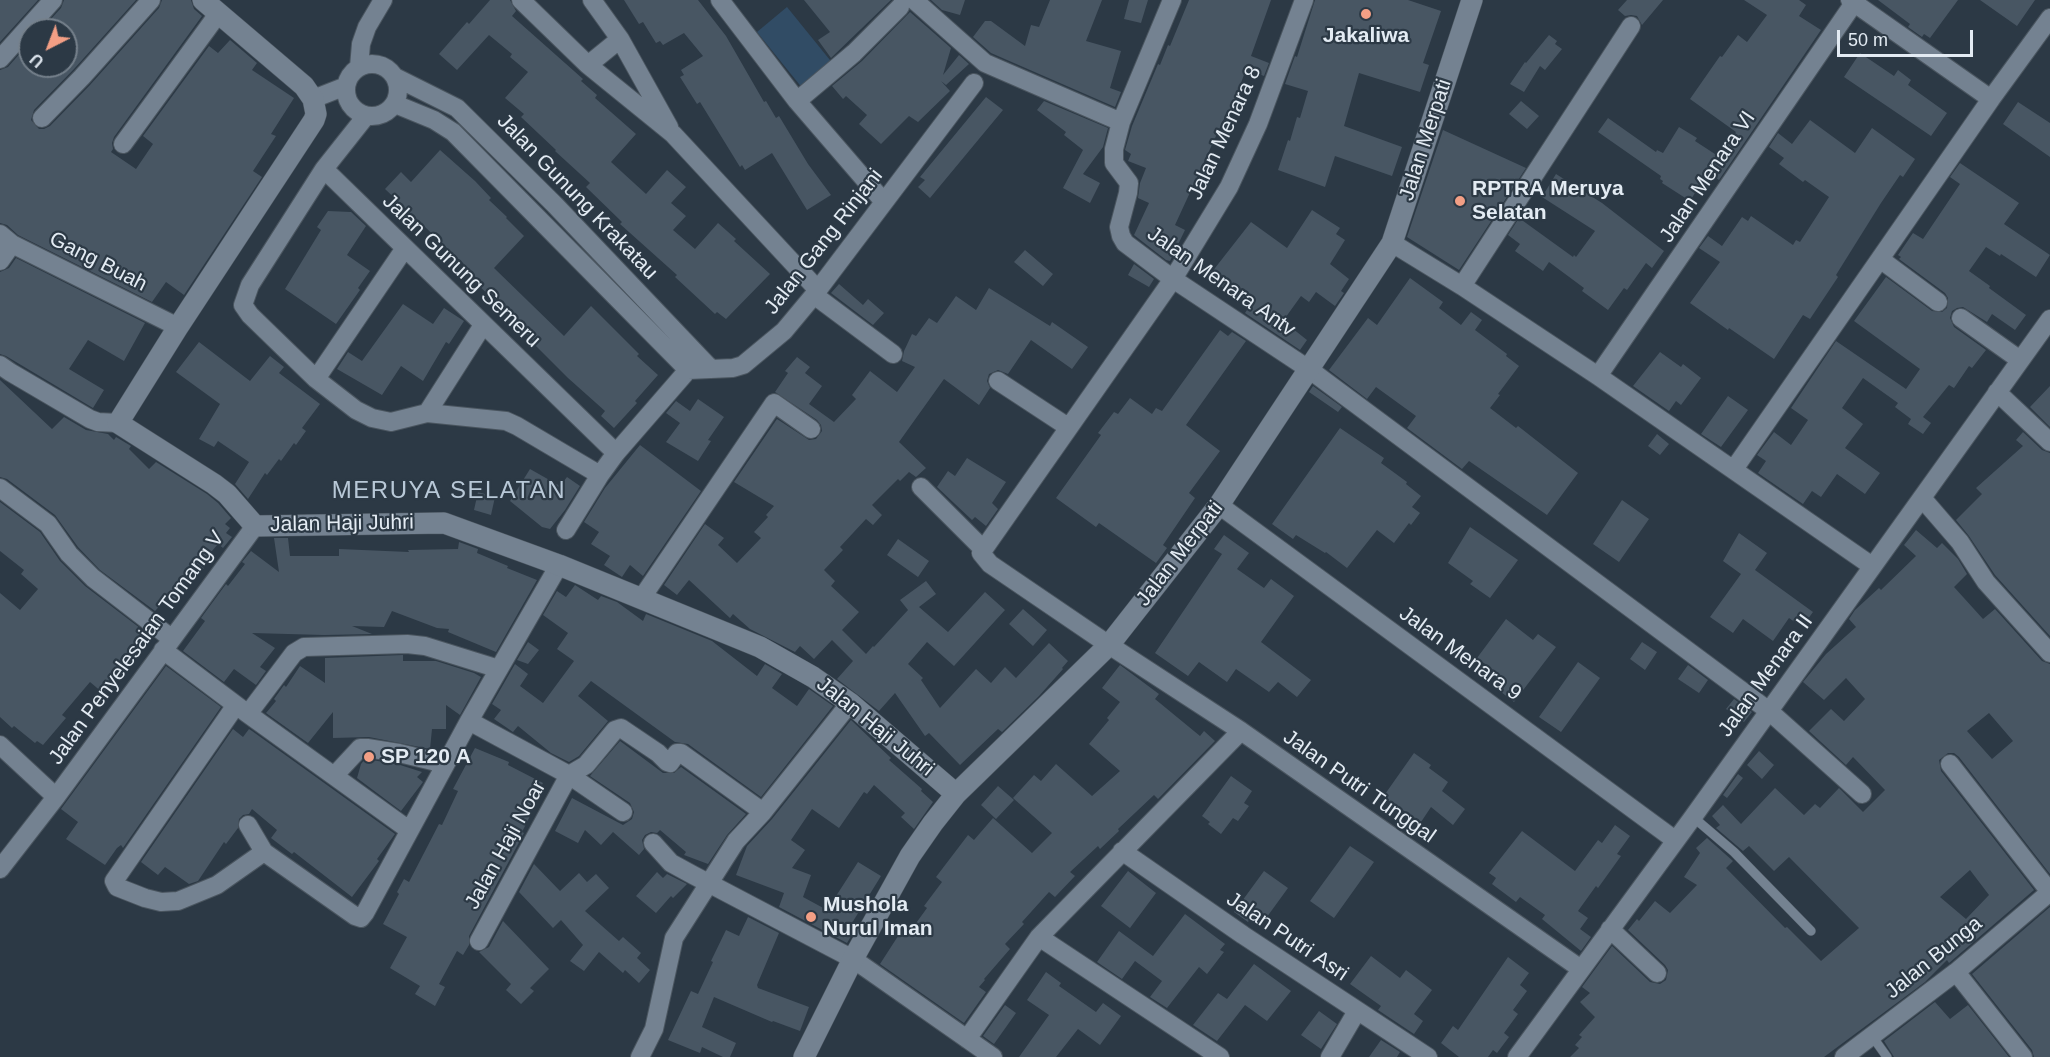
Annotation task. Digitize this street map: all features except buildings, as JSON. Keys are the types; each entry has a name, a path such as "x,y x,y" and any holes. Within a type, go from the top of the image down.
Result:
{"street":[{"path":"0,59 53,0"},
{"path":"42,118 75,85 151,0"},
{"path":"360,67 361,44 367,27 382,0"},
{"path":"521,0 588,65 673,134 816,292 893,354"},
{"path":"592,0 620,39 673,134"},
{"path":"720,0 797,101 884,202"},
{"path":"797,101 854,53 907,3 985,63 1121,122 1172,0"},
{"name":"Jalan Menara 8","path":"983,549 1173,279 1229,187 1254,134 1304,0"},
{"name":"Jalan Merpati","path":"804,1057 853,959 910,856 956,794 1109,645 1219,505 1392,243 1472,0"},
{"path":"1852,2 1991,99"},
{"name":"Jalan Menara VI","path":"1598,376 1852,2"},
{"path":"3,374 98,423 118,423 316,114 311,96 211,7 123,144"},
{"path":"1734,469 1991,99 2050,18"},
{"path":"1462,286 1631,26"},
{"path":"588,65 620,39"},
{"path":"366,64 380,65 395,78 398,95 394,104 382,114 366,116 353,108 348,101 346,86 353,72 360,67 366,64"},
{"name":"Jalan Gunung Krakatau","path":"395,78 457,108 555,205 711,369"},
{"name":"Jalan Gang Rinjani","path":"688,370 733,369 743,364 784,331 974,83"},
{"path":"311,96 346,86"},
{"name":"Jalan Gunung Krakatau","path":"394,104 434,120 453,132 688,370"},
{"path":"366,116 324,170 250,285 243,305 250,315 316,379 356,410 372,418 391,422 426,413 511,423 600,475"},
{"name":"Jalan Menara Antv","path":"1121,122 1114,149 1114,163 1129,183 1119,227 1125,243 1173,279 1310,370 1769,711 1862,794"},
{"name":"Jalan Gunung Semeru","path":"324,170 616,453"},
{"path":"541,221 555,205"},
{"path":"0,261 6,239"},
{"name":"Gang Buah","path":"6,239 178,327"},
{"path":"1392,243 1462,286 1598,376 1872,566"},
{"path":"316,379 405,248"},
{"path":"1880,259 1938,302"},
{"path":"1961,318 2020,360"},
{"name":"Jalan Menara II","path":"1517,1057 1694,817 2050,319"},
{"path":"426,413 483,325"},
{"path":"566,530 616,453 688,370"},
{"path":"999,381 1068,427"},
{"path":"1997,392 2050,442"},
{"path":"641,599 774,403 811,429"},
{"name":"Jalan Haji Juhri","path":"118,423 214,484 227,494 255,526 444,523 559,565 760,647 813,677 850,703 956,794"},
{"name":"Jalan Putri Tunggal","path":"921,487 983,549 981,553 990,564 1241,731 1581,969"},
{"path":"0,488 48,524 69,554 93,578 242,710 409,830"},
{"path":"1922,498 1960,542 1986,582 2050,653"},
{"name":"Jalan Menara 9","path":"1219,505 1675,840"},
{"name":"Jalan Penyelesaian Tomang V","path":"0,869 57,797 255,526"},
{"path":"248,825 264,852 361,918 445,764 559,565"},
{"path":"264,852 216,885 178,901 161,902 145,898 117,887 114,880 242,710 294,653 304,647 408,644 425,646 499,669"},
{"path":"640,1057 654,1029 674,938 736,841 763,812 850,703"},
{"name":"Jalan Haji Noar","path":"469,722 569,775 479,941"},
{"path":"623,812 569,775 586,765 615,730 621,728 658,753 667,762 670,763 677,753 681,753 763,812"},
{"path":"967,1039 1038,937 1241,731"},
{"path":"0,745 57,797"},
{"path":"334,776 360,748 399,753 445,764"},
{"path":"1950,764 2050,892"},
{"path":"653,843 671,863 853,959 993,1057"},
{"name":"Jalan Putri Asri","path":"1122,850 1243,935 1428,1057"},
{"name":"Jalan Bunga","path":"1844,1057 1956,972 2050,892"},
{"path":"1610,929 1657,973"},
{"path":"1038,937 1220,1057"},
{"path":"1956,972 2023,1057"},
{"path":"1330,1057 1358,1011"}],"lane":[{"path":"1694,817 1734,852 1811,931"},
{"path":"1872,1036 1887,1057"}],"shaded area":[{"path":"787,7 834,65 803,89 757,32"}],"place":[{"name":"Jakaliwa","path":"1366,14"},
{"name":"RPTRA Meruya Selatan","path":"1460,201"},
{"name":"SP 120 A","path":"369,757"},
{"name":"Mushola Nurul Iman","path":"811,917"}],"district":[{"name":"MERUYA SELATAN","path":"449,491"}]}
